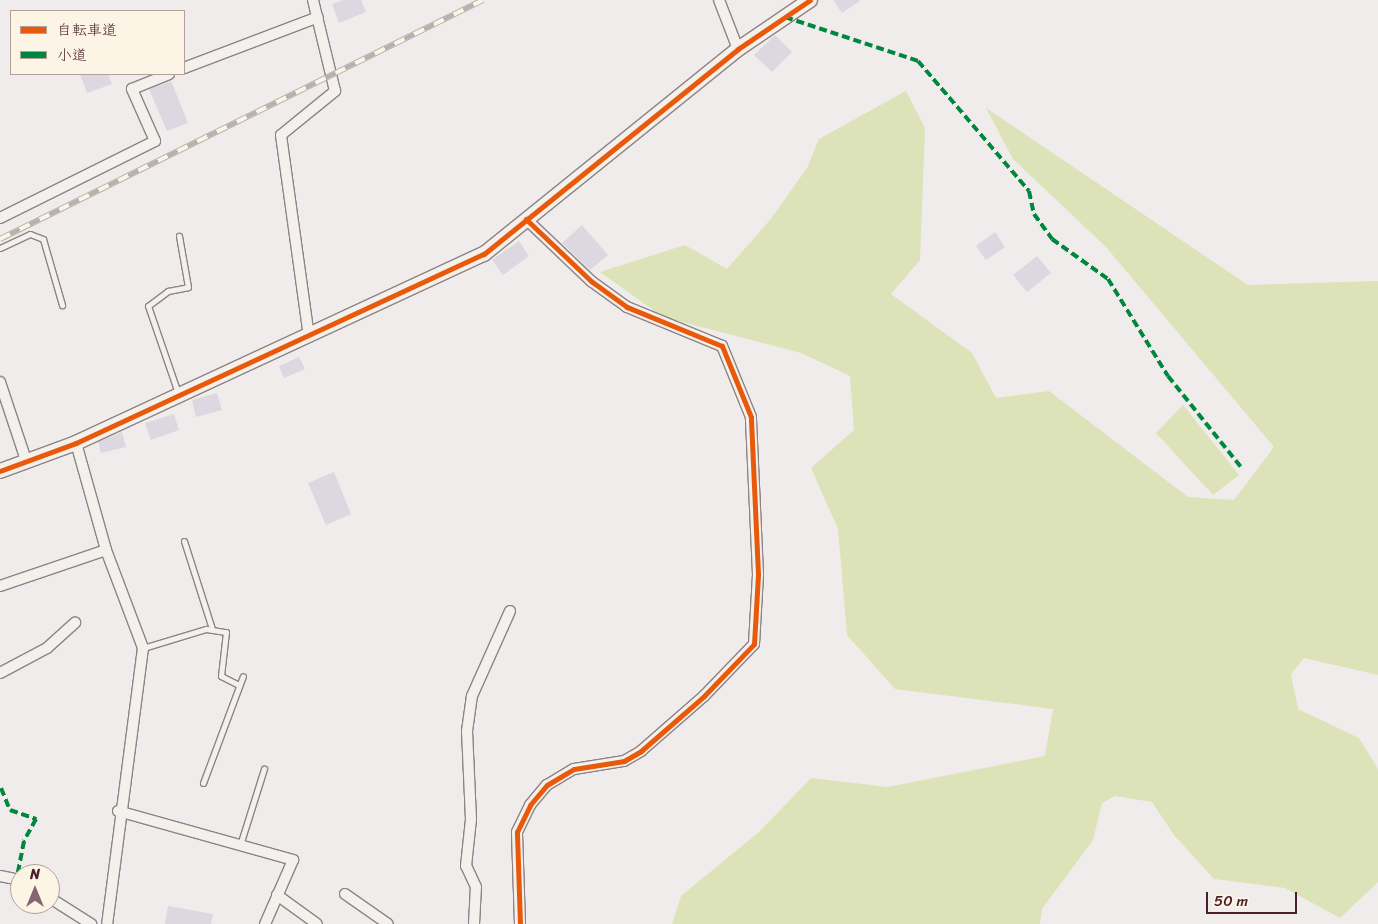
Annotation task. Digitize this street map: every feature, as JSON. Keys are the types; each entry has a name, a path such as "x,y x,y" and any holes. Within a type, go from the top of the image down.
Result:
{"street":[{"path":"309,337 281,135 335,91 318,16 312,0"},
{"path":"719,0 738,49"},
{"path":"0,471 27,463 76,443 309,337 484,254 738,49 810,0"},
{"path":"185,68 318,16"},
{"path":"0,218 155,141 132,89 167,75"},
{"path":"520,924 517,832 530,805 547,785 574,768 624,761 641,751 710,690 754,644 758,574 751,417 722,346 627,307 584,275 526,219"},
{"path":"0,382 27,463"},
{"path":"76,443 106,550 142,648 118,811 107,924"},
{"path":"0,586 106,550"},
{"path":"474,924 476,887 466,866 471,819 467,731 472,696 510,611"},
{"path":"0,672 47,648 75,623"},
{"path":"118,811 293,860 264,924"},
{"path":"345,894 388,924"},
{"path":"277,895 317,924"},
{"path":"60,904 91,924"},
{"path":"100,924 108,912"}],"lane":[{"path":"0,248 30,234 43,239 62,306"},
{"path":"179,236 188,287 168,291 148,306 179,396"},
{"path":"184,541 212,629"},
{"path":"142,648 212,629 228,635 220,676 239,685"},
{"path":"202,783 243,676"},
{"path":"240,845 264,768"}],"green space":[{"path":"906,91 925,128 920,260 891,294 972,353 996,398 1049,391 1188,497 1234,500 1274,447 1106,247 1013,159 986,108 1248,285 1378,281 1378,675 1304,658 1291,674 1298,709 1359,738 1378,769 1378,882 1340,918 1285,888 1214,879 1174,835 1152,802 1115,796 1102,803 1093,840 1042,909 1040,924 672,924 681,896 760,831 811,778 888,787 1045,756 1053,709 895,689 847,635 838,529 811,468 854,430 850,376 801,353 663,317 600,272 685,245 727,269 770,220 807,168 819,139"},
{"path":"1183,405 1239,475 1213,495 1156,433"}],"building":[{"path":"343,0 361,0 366,12 339,23 332,4"},
{"path":"833,0 861,0 842,13"},
{"path":"775,35 792,52 772,72 754,55"},
{"path":"80,75 108,75 112,84 87,93"},
{"path":"171,81 188,123 167,131 149,89"},
{"path":"582,225 608,255 590,270 562,243"},
{"path":"995,232 1005,247 986,260 976,246"},
{"path":"519,241 529,256 503,275 492,260"},
{"path":"1037,256 1051,273 1027,292 1013,275"},
{"path":"299,357 305,369 284,378 279,366"},
{"path":"217,393 222,410 196,417 192,400"},
{"path":"174,414 179,430 151,440 145,423"},
{"path":"122,432 126,447 101,453 98,442"},
{"path":"334,472 351,514 326,525 308,483"},
{"path":"168,906 213,914 211,924 165,924"}],"railway":[{"path":"0,239 483,0"}],"marked path":[{"path":"785,17 918,61 1029,191 1034,214 1052,239 1108,279 1168,376 1241,467"},
{"path":"1,788 10,810 36,819 24,841 20,864"}],"cycle path":[{"path":"0,471 76,443 484,254 738,49 810,0"},
{"path":"520,924 517,832 530,805 547,785 574,769 624,761 641,751 704,696 754,644 758,574 751,417 722,346 627,307 591,281 526,219"}]}
